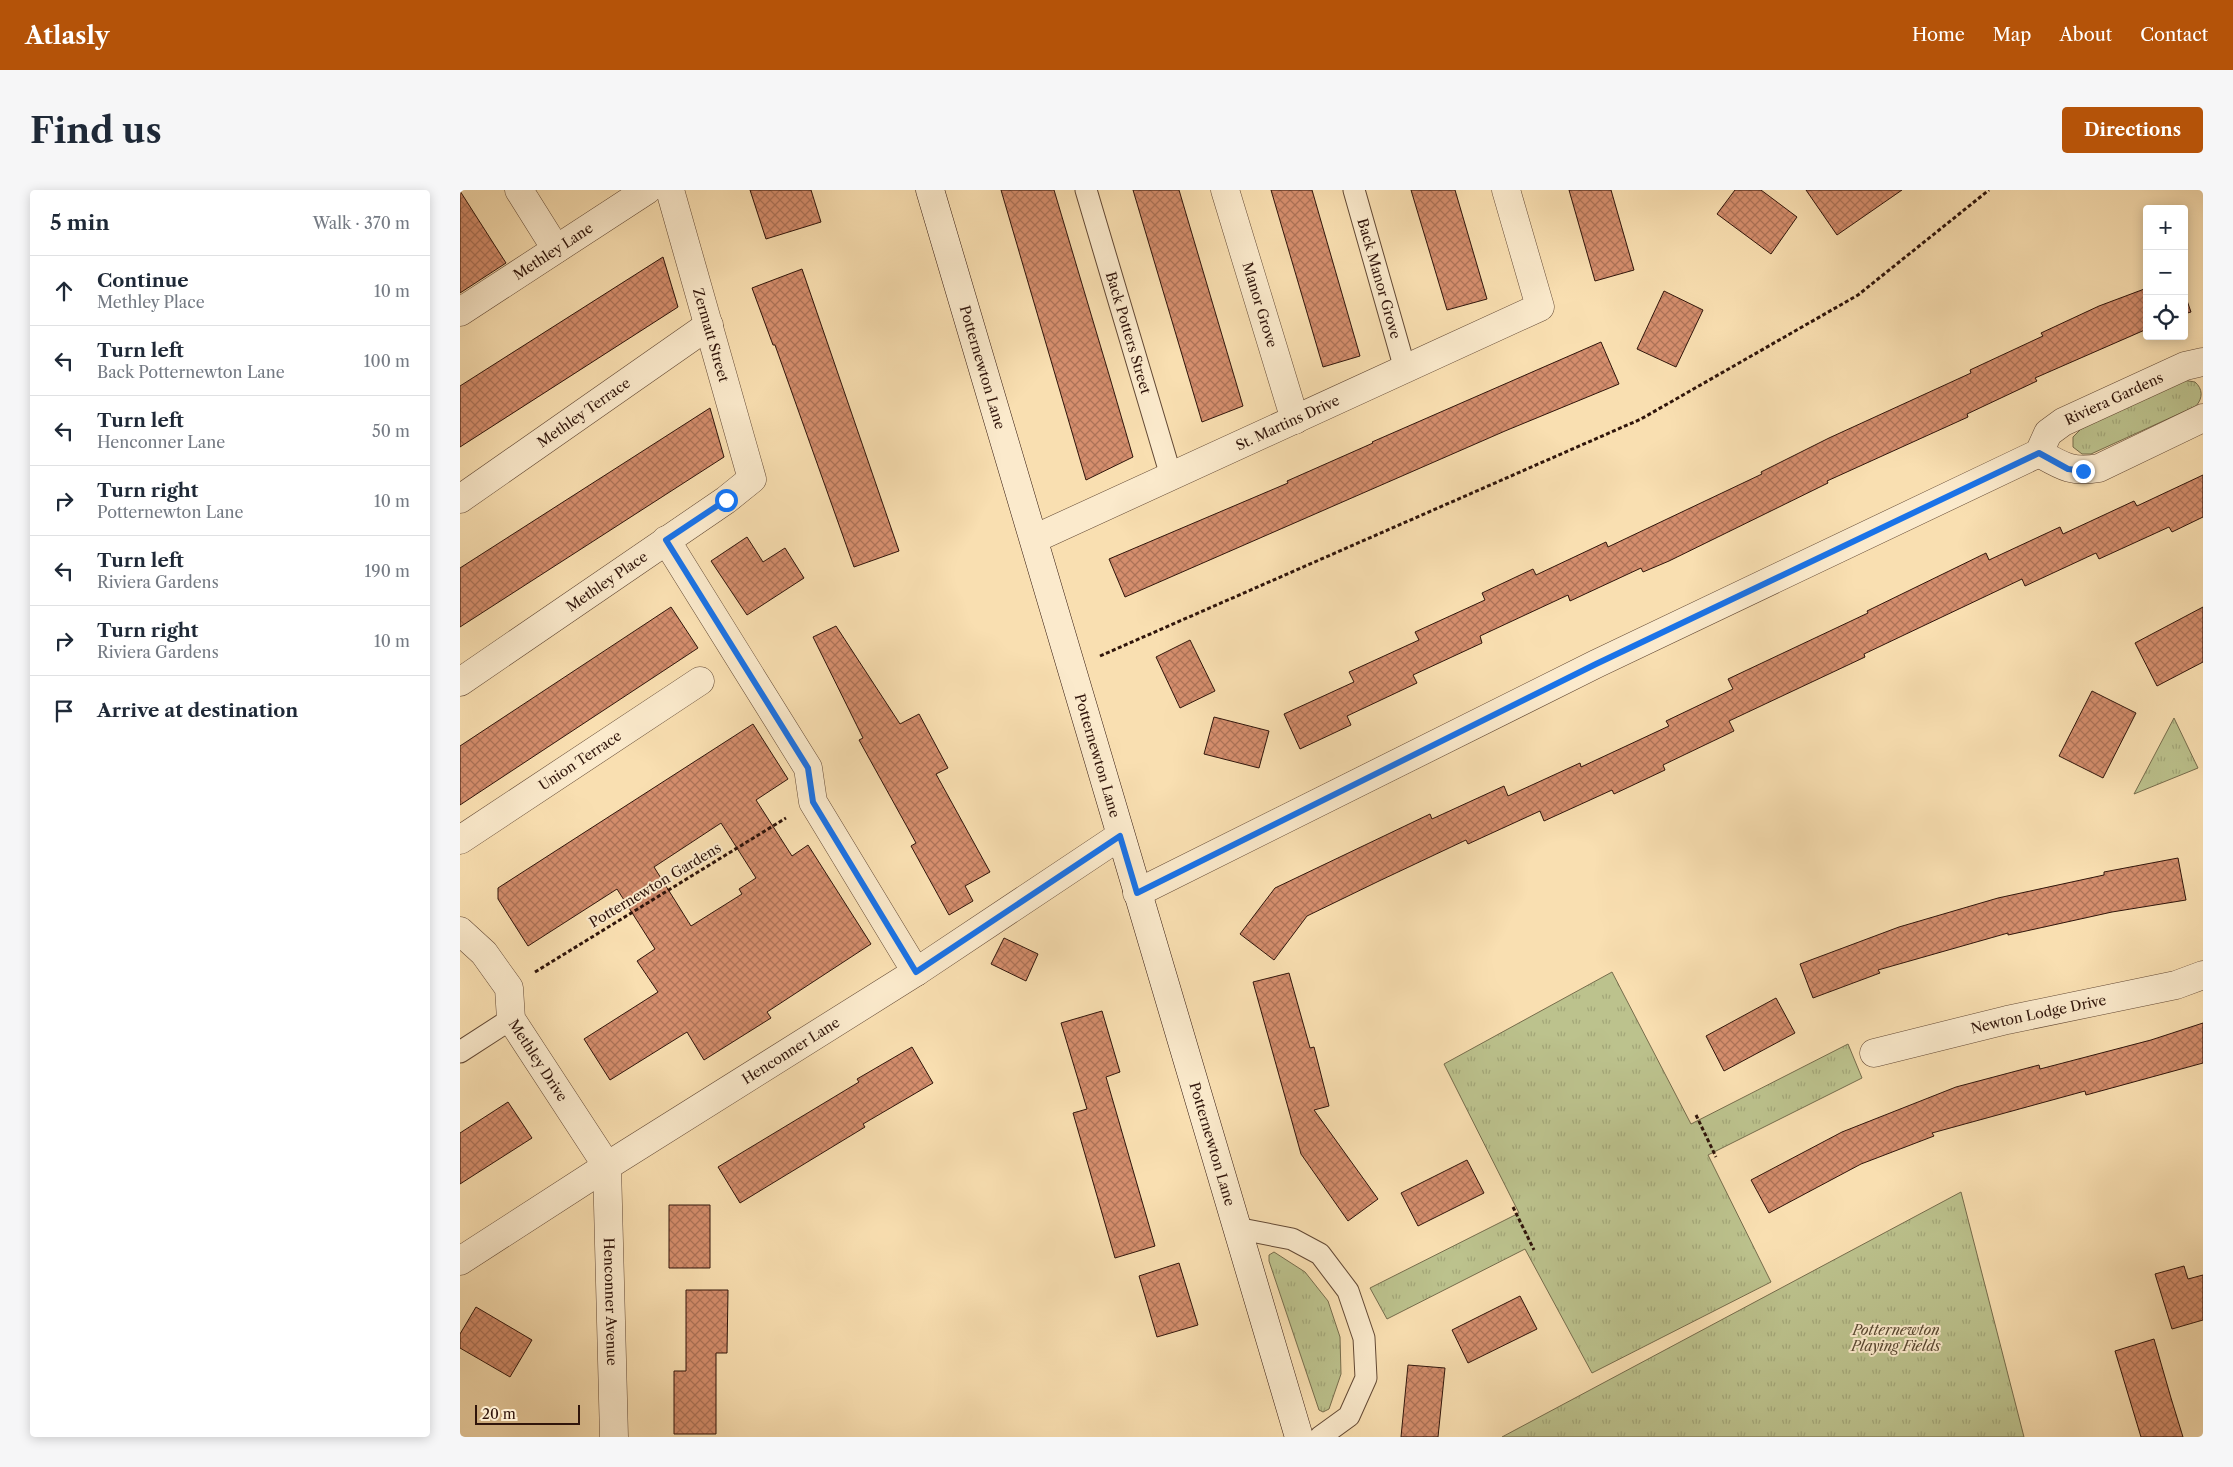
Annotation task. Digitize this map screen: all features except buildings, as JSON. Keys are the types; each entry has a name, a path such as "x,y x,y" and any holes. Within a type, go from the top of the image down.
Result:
{"street":[{"path":"518,190 556,250"},
{"name":"Methley Lane","path":"460,312 647,190"},
{"name":"Zermatt Street","path":"670,190 752,479"},
{"name":"Potternewton Lane","path":"930,190 1073,668 1120,836 1298,1437"},
{"name":"Manor Grove","path":"1225,190 1294,420"},
{"name":"St. Martins Drive","path":"1034,539 1540,307 1506,190"},
{"name":"Methley Terrace","path":"460,499 709,325"},
{"name":"Riviera Gardens","path":"2039,453 2048,433 2055,427 2186,366 2203,362"},
{"path":"1137,893 1596,664 2039,453 2068,469 2083,471 2099,468 2203,418"},
{"name":"Methley Place","path":"460,682 726,500 752,479"},
{"path":"666,540 808,768 813,802 916,972"},
{"name":"Union Terrace","path":"460,840 700,681"},
{"name":"Henconner Lane","path":"460,1261 607,1166 916,972 1120,836"},
{"path":"460,931 484,953 509,988"},
{"name":"Newton Lodge Drive","path":"1874,1053 2007,1020 2176,985 2203,975"},
{"name":"Methley Drive","path":"509,988 511,1020 607,1166"},
{"name":"Henconner Avenue","path":"607,1166 614,1437"}],"lane":[{"name":"Back Potters Street","path":"1086,190 1171,476"},
{"name":"Back Manor Grove","path":"1354,190 1405,369"},
{"path":"460,1052 511,1020"},
{"path":"1236,1228 1292,1239 1320,1254 1348,1290 1364,1338 1366,1378 1350,1416 1320,1437"}],"path":[{"path":"1073,668 1640,419 1858,295 1989,190"},
{"name":"Potternewton Gardens","path":"509,988 813,802"},
{"path":"1696,1115 1716,1157"},
{"path":"1513,1207 1534,1250"}],"green space":[{"path":"2182,380 2195,382 2200,388 2201,397 2196,406 2091,454 2082,454 2073,447 2073,437 2081,429"},
{"path":"2174,718 2198,768 2134,794"},
{"path":"1612,972 1691,1124 1848,1044 1862,1078 1708,1155 1771,1282 1592,1373 1525,1249 1387,1319 1370,1288 1519,1213 1444,1064"},
{"name":"Potternewton Playing Fields","path":"1961,1192 2024,1437 1502,1437"},
{"path":"1274,1252 1305,1272 1328,1301 1340,1337 1341,1374 1329,1409 1323,1412 1319,1410 1269,1261 1269,1255"}],"route":[{"path":"726,500 666,540 754,678 808,768 813,802 916,972 1120,836 1137,893 1596,664 2039,453 2068,469 2083,471"}]}
